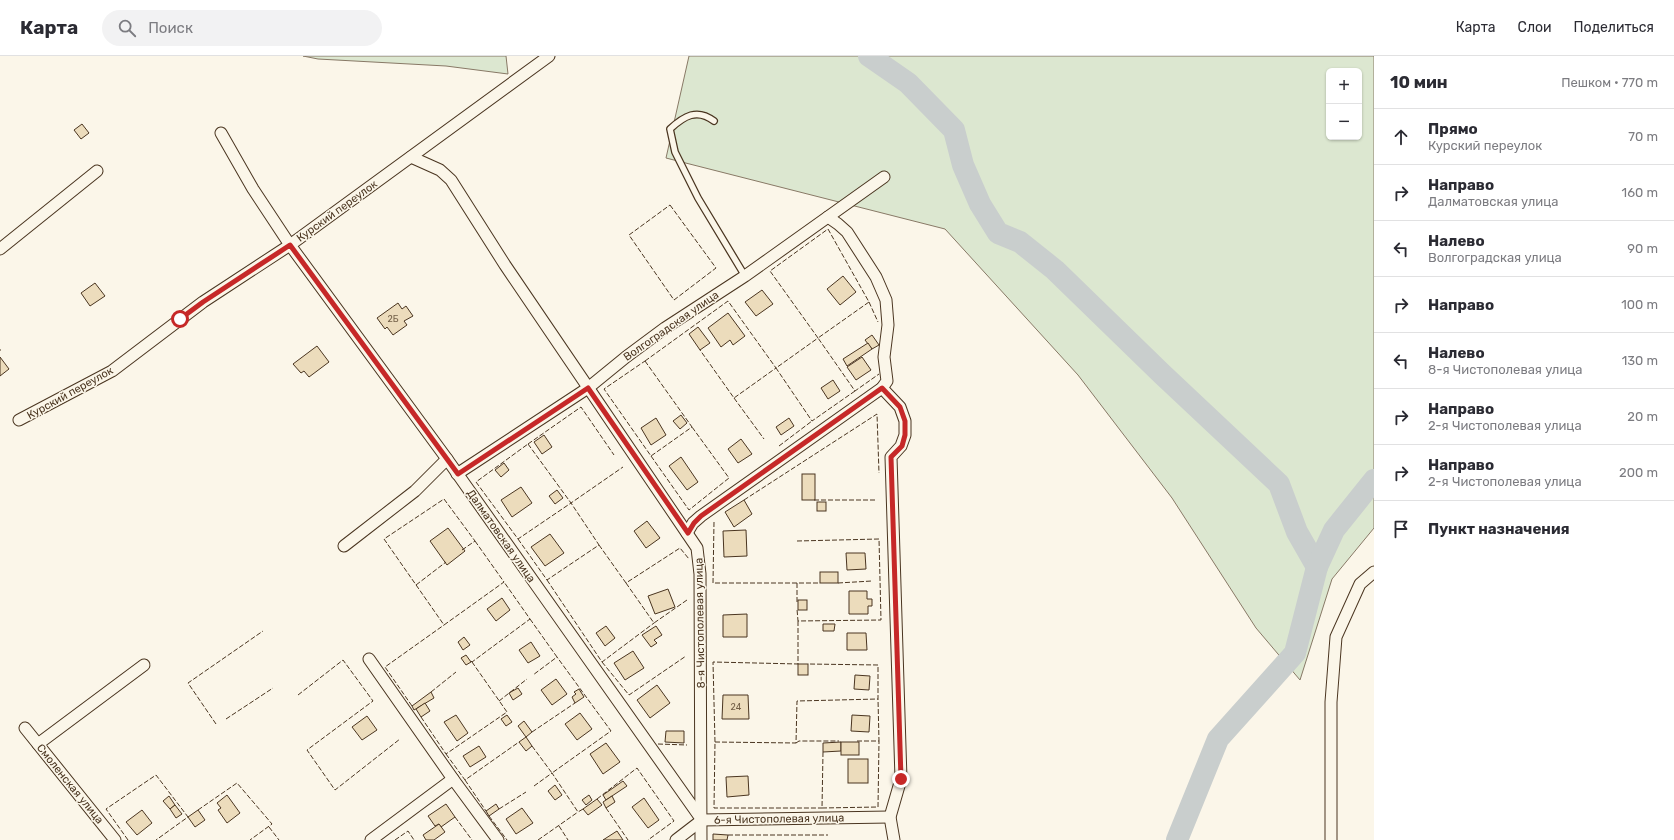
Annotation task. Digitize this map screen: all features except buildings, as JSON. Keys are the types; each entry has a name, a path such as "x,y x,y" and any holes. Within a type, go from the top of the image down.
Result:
{"street":[{"name":"Курский переулок","path":"19,420 112,371 203,302 290,245 549,56"},
{"name":"Далматовская улица","path":"221,133 253,189 290,245 458,474 702,820"},
{"name":"8-я Чистополевая улица","path":"412,157 440,170 451,180 505,265 697,548 700,560 701,840"},
{"path":"0,249 97,172"},
{"name":"Волгоградская улица","path":"458,474 588,388 665,328 745,276 884,177"},
{"path":"688,533 694,523 701,516 882,388 887,381 884,357 888,326 886,300 876,277 847,232 828,217"},
{"path":"882,388 900,407 905,421 905,435 902,446 891,457 901,779 890,817 894,840"},
{"path":"344,546 415,491 447,459"},
{"path":"1331,840 1331,702 1336,636 1360,584 1374,572"},
{"path":"369,659 452,779 498,840"},
{"path":"38,744 144,665"},
{"name":"Смоленская улица","path":"25,728 115,840"},
{"path":"371,840 452,779"},
{"name":"6-я Чистополевая улица","path":"676,840 702,820 890,817"}],"lane":[{"path":"714,121 708,116 696,114 683,118 670,128 675,152 698,198 745,276"}],"green space":[{"path":"303,56 506,56 508,74 446,66 318,59"},
{"path":"689,56 1374,56 1374,528 1332,579 1300,680 1256,628 1172,498 1078,375 945,229 666,158"}],"waterway":[{"path":"869,56 908,83 954,130 963,165 980,204 998,233 1020,242 1055,270 1162,374 1279,484 1297,532 1317,567"},
{"path":"1177,840 1218,739 1295,653 1317,567 1334,530 1374,480"}],"fence":[{"path":"670,205 716,268 674,300 629,235 670,205"},
{"path":"855,391 812,421 776,368 818,338 770,271 828,229 869,302 818,338 855,391 879,374"},
{"path":"645,361 728,301 776,368 734,398 700,350"},
{"path":"869,302 878,322"},
{"path":"645,361 692,427 651,456 604,389 645,361"},
{"path":"734,398 764,439"},
{"path":"528,444 581,407 614,455"},
{"path":"744,500 877,414 879,473"},
{"path":"779,446 812,421"},
{"path":"651,456 689,510 729,478 692,427"},
{"path":"528,444 571,503 518,539 476,482 528,444"},
{"path":"518,539 547,580 599,545 571,503 623,467"},
{"path":"462,550 475,541 444,499 384,539 444,625 504,582 475,541"},
{"path":"814,500 877,500"},
{"path":"714,522 713,583 820,583"},
{"path":"797,541 879,539 881,620 798,621 797,609"},
{"path":"599,545 626,583 680,548 689,559"},
{"path":"416,585 446,562"},
{"path":"547,580 602,662 654,623"},
{"path":"838,583 872,581"},
{"path":"471,661 472,662 530,619 504,582"},
{"path":"626,583 654,623 687,600"},
{"path":"797,583 797,603"},
{"path":"530,619 557,657 533,675"},
{"path":"798,621 798,664 713,662 715,742 714,808 822,808"},
{"path":"412,706 385,667 444,625"},
{"path":"216,724 188,683 263,631"},
{"path":"602,662 629,695 686,656"},
{"path":"532,746 552,773 611,731 557,657"},
{"path":"298,695 343,660 373,701 307,750 335,790 400,739"},
{"path":"421,717 446,754 507,712 472,662"},
{"path":"715,742 796,743 797,701 878,699 878,665 808,664"},
{"path":"431,692 456,672"},
{"path":"499,701 527,679"},
{"path":"226,719 273,688"},
{"path":"857,741 879,741 878,699"},
{"path":"532,732 575,703"},
{"path":"796,743 799,741 839,741"},
{"path":"823,752 822,808 878,807 879,741"},
{"path":"446,754 465,780 519,742"},
{"path":"658,744 687,745"},
{"path":"597,799 637,768 674,821 648,840"},
{"path":"534,786 552,773 578,812 583,809"},
{"path":"128,840 106,809 156,775 188,817 156,840"},
{"path":"465,780 486,811"},
{"path":"198,810 237,783 272,824 250,840"},
{"path":"499,809 526,792"},
{"path":"606,808 628,840"},
{"path":"538,840 578,812"},
{"path":"489,816 507,840"},
{"path":"455,817 472,840"},
{"path":"559,826 568,840"},
{"path":"269,827 279,840"},
{"path":"395,840 408,831 414,840"},
{"path":"728,835 828,835"}],"route":[{"path":"180,319 203,302 290,245 458,474 588,388 688,533 694,523 701,516 882,388 900,407 905,421 905,435 902,446 891,457 901,779"}]}
